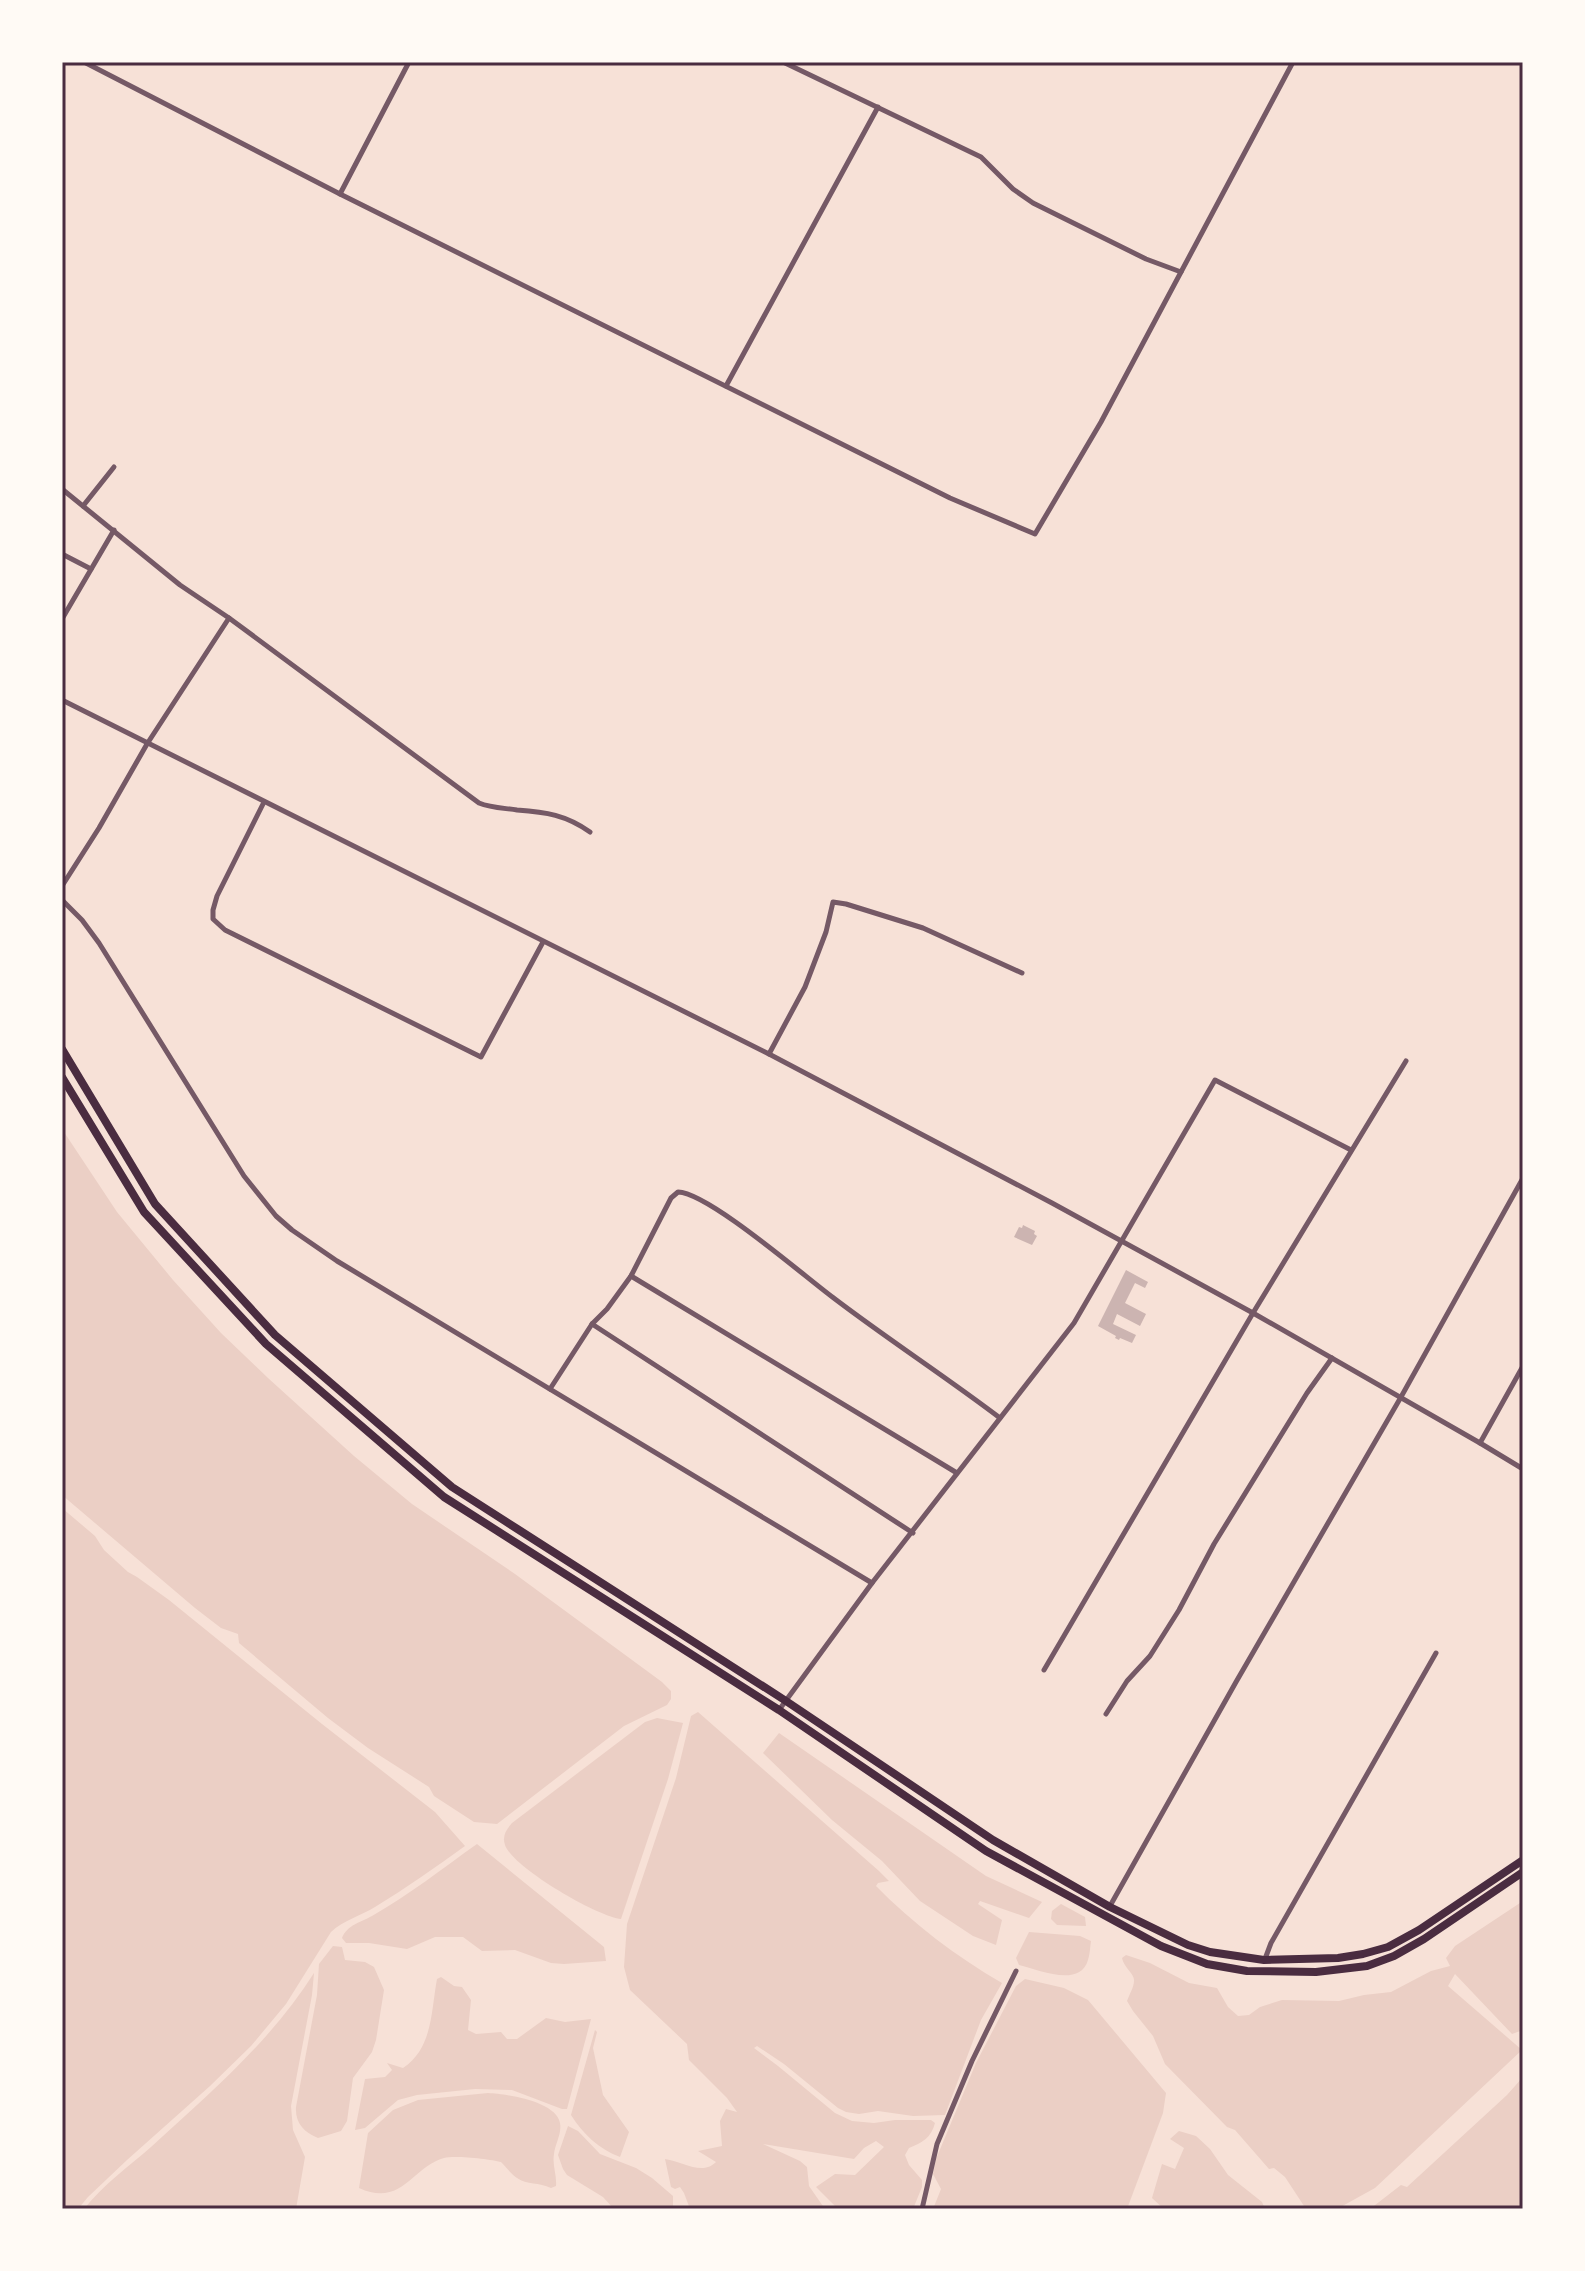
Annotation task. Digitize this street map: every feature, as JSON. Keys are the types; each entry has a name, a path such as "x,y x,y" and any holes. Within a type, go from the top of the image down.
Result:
{"main road":[{"path":"62,1049 155,1204 275,1335 452,1487 786,1701 993,1840 1110,1907 1188,1945 1210,1952 1264,1960 1338,1958 1388,1947 1419,1930 1523,1860"},
{"path":"62,1077 144,1212 266,1344 444,1497 779,1710 986,1851 1161,1946 1207,1964 1280,1973 1367,1966 1394,1956 1523,1872"}],"street":[{"path":"84,62 340,194 950,498 1035,534 1101,422 1293,62"},
{"path":"340,194 409,62"},
{"path":"783,62 981,157 1013,189 1033,203 1146,259 1181,272"},
{"path":"726,386 878,107"},
{"path":"83,506 114,467"},
{"path":"62,489 180,585 479,803 566,817 590,832"},
{"path":"62,619 114,530"},
{"path":"62,554 91,569"},
{"path":"62,886 147,744 229,618"},
{"path":"62,700 769,1054 1123,1241 1523,1469"},
{"path":"264,802 217,896 213,919 225,930 481,1057 543,942"},
{"path":"62,900 99,943 244,1176 276,1216 292,1230 337,1261 872,1583"},
{"path":"769,1054 805,987 826,932 833,902 923,928 1022,973"},
{"path":"1044,1670 1253,1313 1406,1061"},
{"path":"779,1710 872,1583 1074,1323 1215,1080 1351,1150"},
{"path":"1110,1907 1523,1178"},
{"path":"550,1389 592,1324 631,1276 671,1198 678,1192 716,1209 1000,1418"},
{"path":"631,1276 957,1473"},
{"path":"592,1324 913,1533"},
{"path":"1106,1714 1127,1681 1150,1656 1214,1544 1332,1358"},
{"path":"1480,1443 1523,1366"},
{"path":"1264,1960 1436,1653"},
{"path":"922,2209 937,2144 972,2061 1016,1971"}],"shaded area":[{"path":"62,1129 117,1212 173,1280 221,1333 268,1378 412,1504 515,1574 662,1682 671,1691 667,1705 624,1726 497,1824 474,1822 328,1718 239,1643 238,1634 221,1628 195,1608 62,1495"},
{"path":"62,1508 95,1536 104,1550 128,1572 169,1600 435,1812 465,1846 387,1900 331,1932 286,2004 251,2046 78,2209 62,2209"},
{"path":"698,1712 879,1871 889,1881 876,1886 905,1913 952,1951 1002,1983 981,2020 945,2115 846,2112 784,2064 757,2046 754,2048 835,2113 852,2121 931,2120 935,2123 928,2136 909,2148 905,2155 922,2180 913,2209 838,2209 816,2187 835,2174 855,2175 884,2147 876,2141 854,2159 763,2144 807,2167 809,2186 825,2209 690,2209 680,2187 671,2187 665,2159 699,2168 711,2166 716,2162 698,2151 722,2146 720,2121 726,2109 737,2112 689,2060 687,2044 630,1990 624,1967 627,1924 676,1778 691,1716"},
{"path":"657,1718 683,1723 668,1779 621,1919 594,1910 539,1878 511,1855 504,1836 512,1823 645,1722"},
{"path":"779,1733 986,1876 1042,1902 1029,1918 980,1901 978,1904 1002,1920 996,1945 973,1936 920,1901 882,1861 832,1820 763,1753"},
{"path":"477,1844 604,1947 606,1961 551,1963 515,1950 482,1951 463,1937 435,1937 407,1949 346,1943 342,1938 351,1927 399,1899"},
{"path":"1523,1901 1523,2030 1512,2034 1455,1974 1448,1986 1522,2050 1375,2188 1337,2209 1306,2209 1285,2177 1274,2168 1269,2169 1235,2130 1227,2127 1165,2064 1153,2036 1127,2001 1134,1981 1122,1958 1126,1955 1150,1963 1189,1983 1217,1988 1228,2007 1238,2016 1249,2015 1260,2007 1282,2000 1339,2001 1391,1992 1431,1971 1450,1966 1446,1958 1455,1946"},
{"path":"1061,1904 1085,1917 1086,1926 1057,1925 1051,1919 1052,1911"},
{"path":"1029,1932 1080,1936 1091,1941 1084,1968 1077,1973 1058,1975 1019,1965 1016,1958"},
{"path":"333,1946 342,1947 345,1960 365,1962 374,1967 384,1990 372,2052 353,2078 347,2121 341,2131 318,2138 301,2126 296,2107 317,1995 319,1964"},
{"path":"314,1973 291,2106 293,2130 305,2157 296,2209 84,2209 107,2184 195,2107 259,2044"},
{"path":"441,1977 454,1986 462,1987 471,2000 468,2030 476,2034 501,2032 507,2039 517,2039 546,2018 565,2022 591,2019 567,2109 512,2090 475,2089 398,2100 365,2128 355,2130 365,2079 385,2077 392,2070 387,2063 403,2068 420,2050 429,2028 437,1979"},
{"path":"1025,1979 1064,1988 1088,2000 1166,2093 1163,2113 1127,2209 933,2209 941,2189 933,2174 936,2159 976,2063 1016,1986"},
{"path":"595,2030 593,2048 603,2095 629,2132 620,2157 592,2140 571,2115"},
{"path":"1523,2077 1523,2209 1370,2209 1401,2185 1407,2187"},
{"path":"488,2093 529,2100 556,2115 560,2127 554,2158 556,2186 551,2188 521,2180 501,2162 456,2157 433,2162 406,2184 386,2193 359,2188 368,2133 393,2110 418,2100"},
{"path":"568,2126 578,2131 600,2154 652,2178 673,2196 673,2209 614,2209 603,2197 567,2175 558,2155"},
{"path":"1179,2131 1196,2136 1210,2149 1228,2175 1262,2202 1265,2209 1164,2209 1152,2198 1162,2164 1175,2169 1184,2148 1170,2139"}],"building":[{"path":"1023,1225 1035,1231 1037,1236 1032,1245 1014,1237"},
{"path":"1126,1270 1148,1282 1145,1288 1135,1283 1125,1303 1146,1314 1140,1326 1117,1314 1113,1324 1136,1335 1132,1343 1115,1338 1098,1326"}]}
